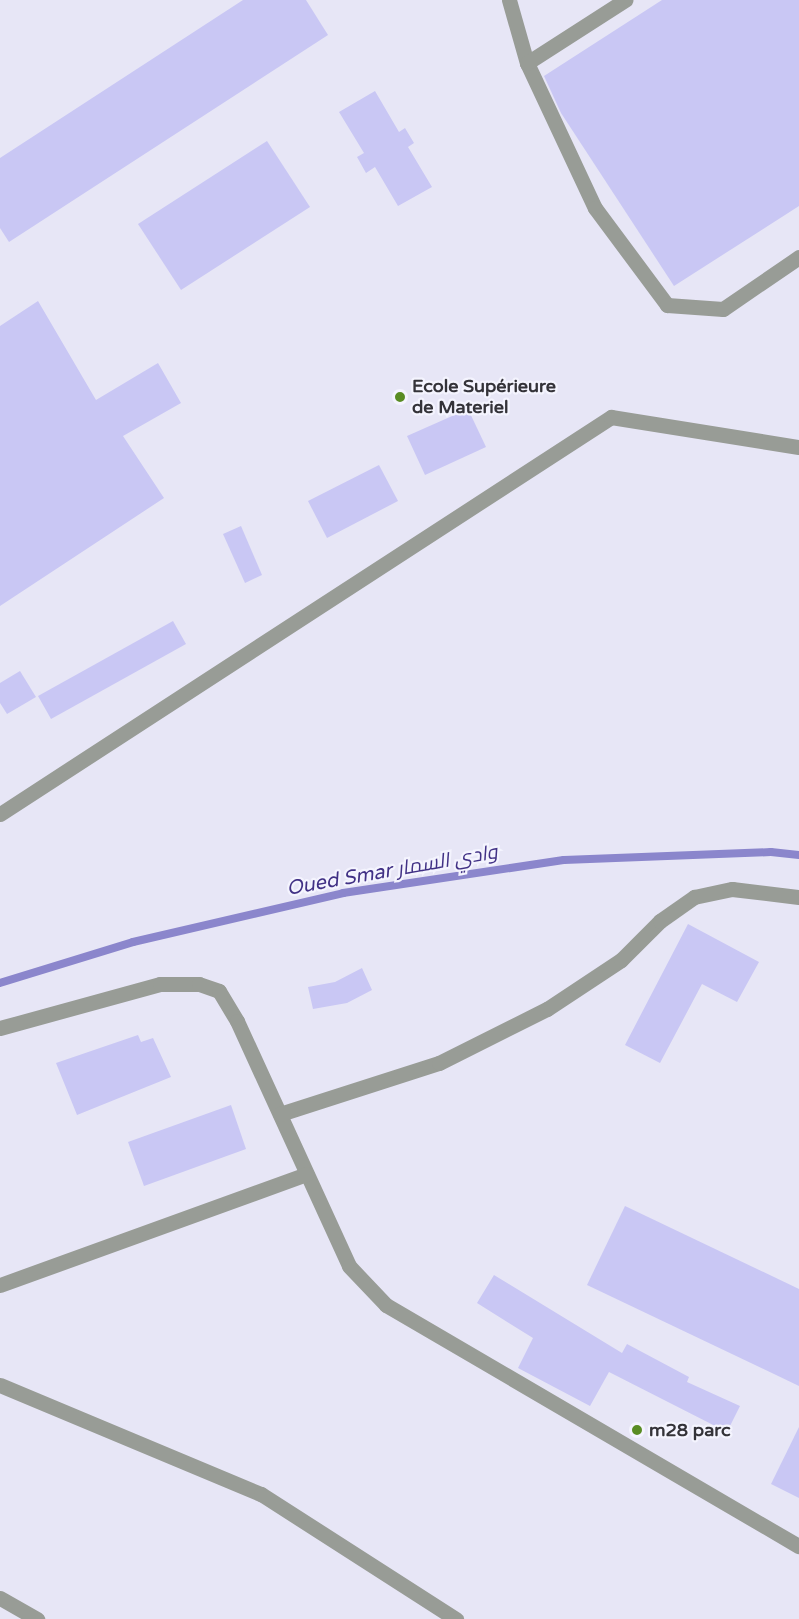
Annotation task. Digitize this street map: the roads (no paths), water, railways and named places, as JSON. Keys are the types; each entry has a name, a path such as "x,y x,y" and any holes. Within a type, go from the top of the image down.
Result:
{"lane":[{"path":"509,0 527,63 595,208 667,305 723,309 799,257"},
{"path":"527,63 625,0"},
{"path":"0,814 611,417 799,447"},
{"path":"280,1114 439,1064 547,1009 621,960 660,921 694,897 732,890 799,897"},
{"path":"0,1028 160,984 199,984 219,991 280,1114 349,1266 386,1305 799,1546"},
{"path":"0,1285 307,1174"},
{"path":"0,1385 261,1494 456,1619"},
{"path":"0,1598 37,1619"}],"waterway":[{"name":"Oued Smar وادي السمار","path":"0,983 133,942 343,893 564,860 771,852 799,855"}],"place":[{"name":"Ecole Supérieure de Materiel","path":"400,397"},
{"name":"m28 parc","path":"637,1430"}]}
